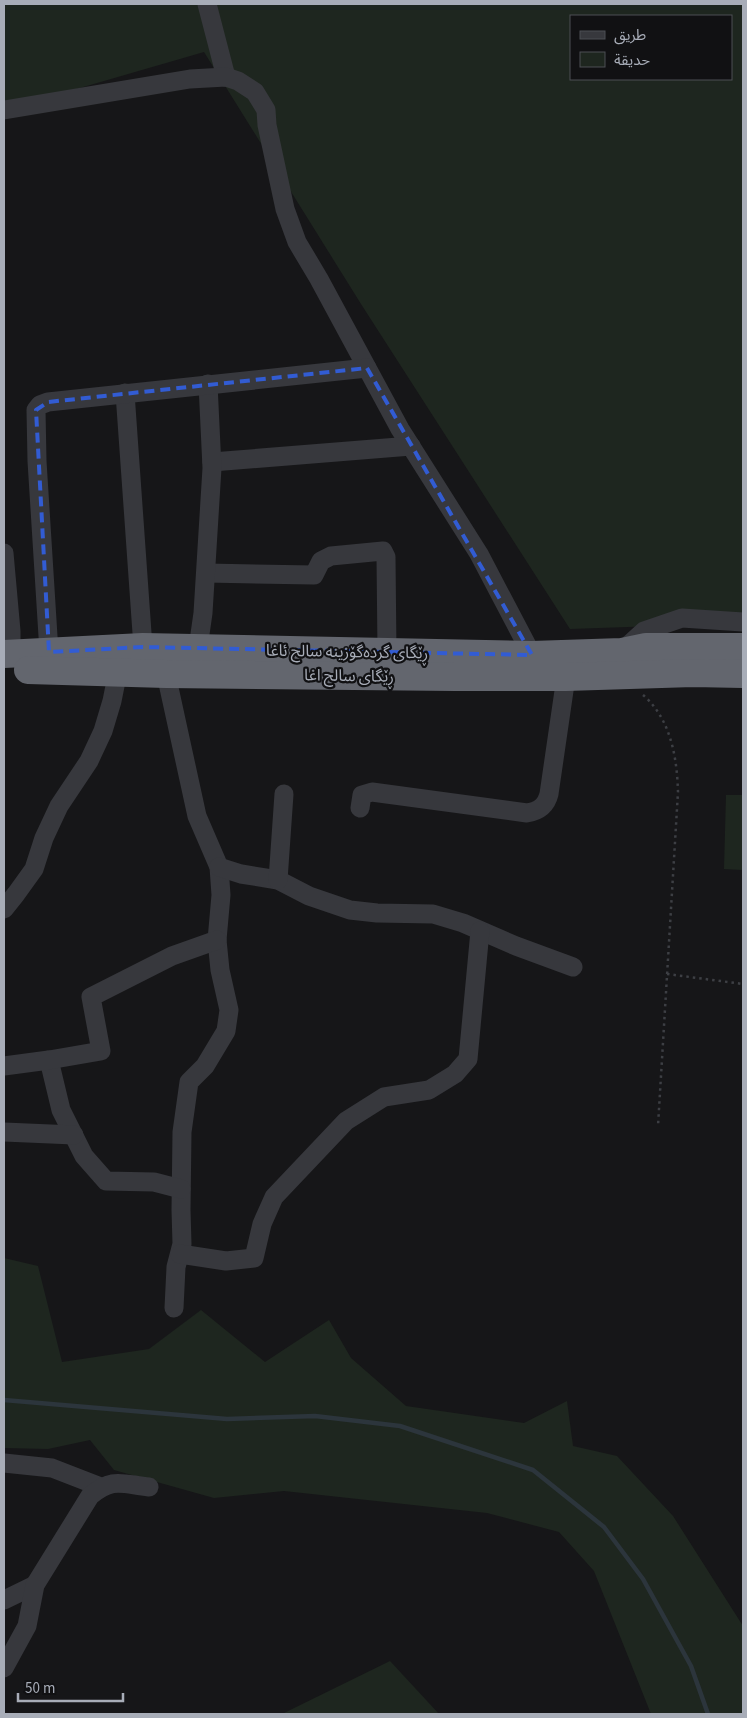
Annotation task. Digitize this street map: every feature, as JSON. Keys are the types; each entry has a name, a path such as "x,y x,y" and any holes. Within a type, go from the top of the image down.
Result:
{"highway":[{"name":"ڕێگای گردەگۆزینە سالح ئاغا","path":"6,659 49,652 143,647 532,655 622,664 646,647 743,647"},
{"name":"ڕێگای سالح اغا","path":"6,659 166,674 566,678 622,664 693,673 743,674"}],"street":[{"path":"207,4 226,78"},
{"path":"4,110 190,79 226,78 238,81 255,92 266,110 267,125 285,209 297,242 411,446 479,554 532,655"},
{"path":"49,652 37,461 36,410 40,404 125,393 367,368"},
{"path":"198,648 203,613 212,462 208,384"},
{"path":"125,393 143,647"},
{"path":"212,462 411,446"},
{"path":"206,573 314,575 322,561 331,556 383,551 386,557 387,652"},
{"path":"4,553 11,631 6,659"},
{"path":"622,664 644,631 682,618 743,622"},
{"path":"4,909 34,869 44,838 59,806 89,761 103,731 118,671"},
{"path":"166,674 197,816 219,868 221,895 217,940 220,970 229,1010 226,1031 205,1066 189,1082 182,1132 182,1244 176,1267 174,1308"},
{"path":"360,808 362,795 372,792 528,813 539,810 548,800 566,678"},
{"path":"278,880 284,794"},
{"path":"219,868 278,880 309,896 350,910 377,913 433,914 462,923 573,967"},
{"path":"180,1254 226,1261 254,1258 262,1224 274,1197 346,1121 384,1097 429,1090 455,1074 468,1059 480,931"},
{"path":"4,1066 101,1051 91,997 172,956 217,940"},
{"path":"49,1060 62,1110 84,1156 106,1181 154,1182 181,1189"},
{"path":"4,1132 74,1135"},
{"path":"4,1463 52,1468 101,1487"},
{"path":"4,1668 28,1626 35,1585 90,1496 101,1487 112,1483 149,1487"},
{"path":"4,1600 35,1585"}],"path":[{"path":"622,664 652,702 664,723 673,745 678,768 658,1126"},
{"path":"667,974 743,984"}],"highlighted area":[{"path":"367,368 532,655 143,647 49,652 36,410 48,402"}],"green space":[{"path":"4,4 743,4 743,623 570,629 361,304 204,52 4,110"},
{"path":"726,795 743,795 743,870 724,869"},
{"path":"4,1258 38,1266 62,1362 149,1349 201,1310 265,1362 329,1320 351,1358 406,1406 524,1423 567,1401 573,1446 617,1456 673,1516 743,1626 743,1714 651,1714 594,1571 559,1532 487,1513 284,1491 214,1498 114,1470 90,1440 48,1449 4,1448"},
{"path":"390,1661 439,1714 282,1714"}],"waterway":[{"path":"4,1400 227,1419 315,1416 400,1426 533,1470 604,1527 643,1579 691,1666 708,1714"}]}
